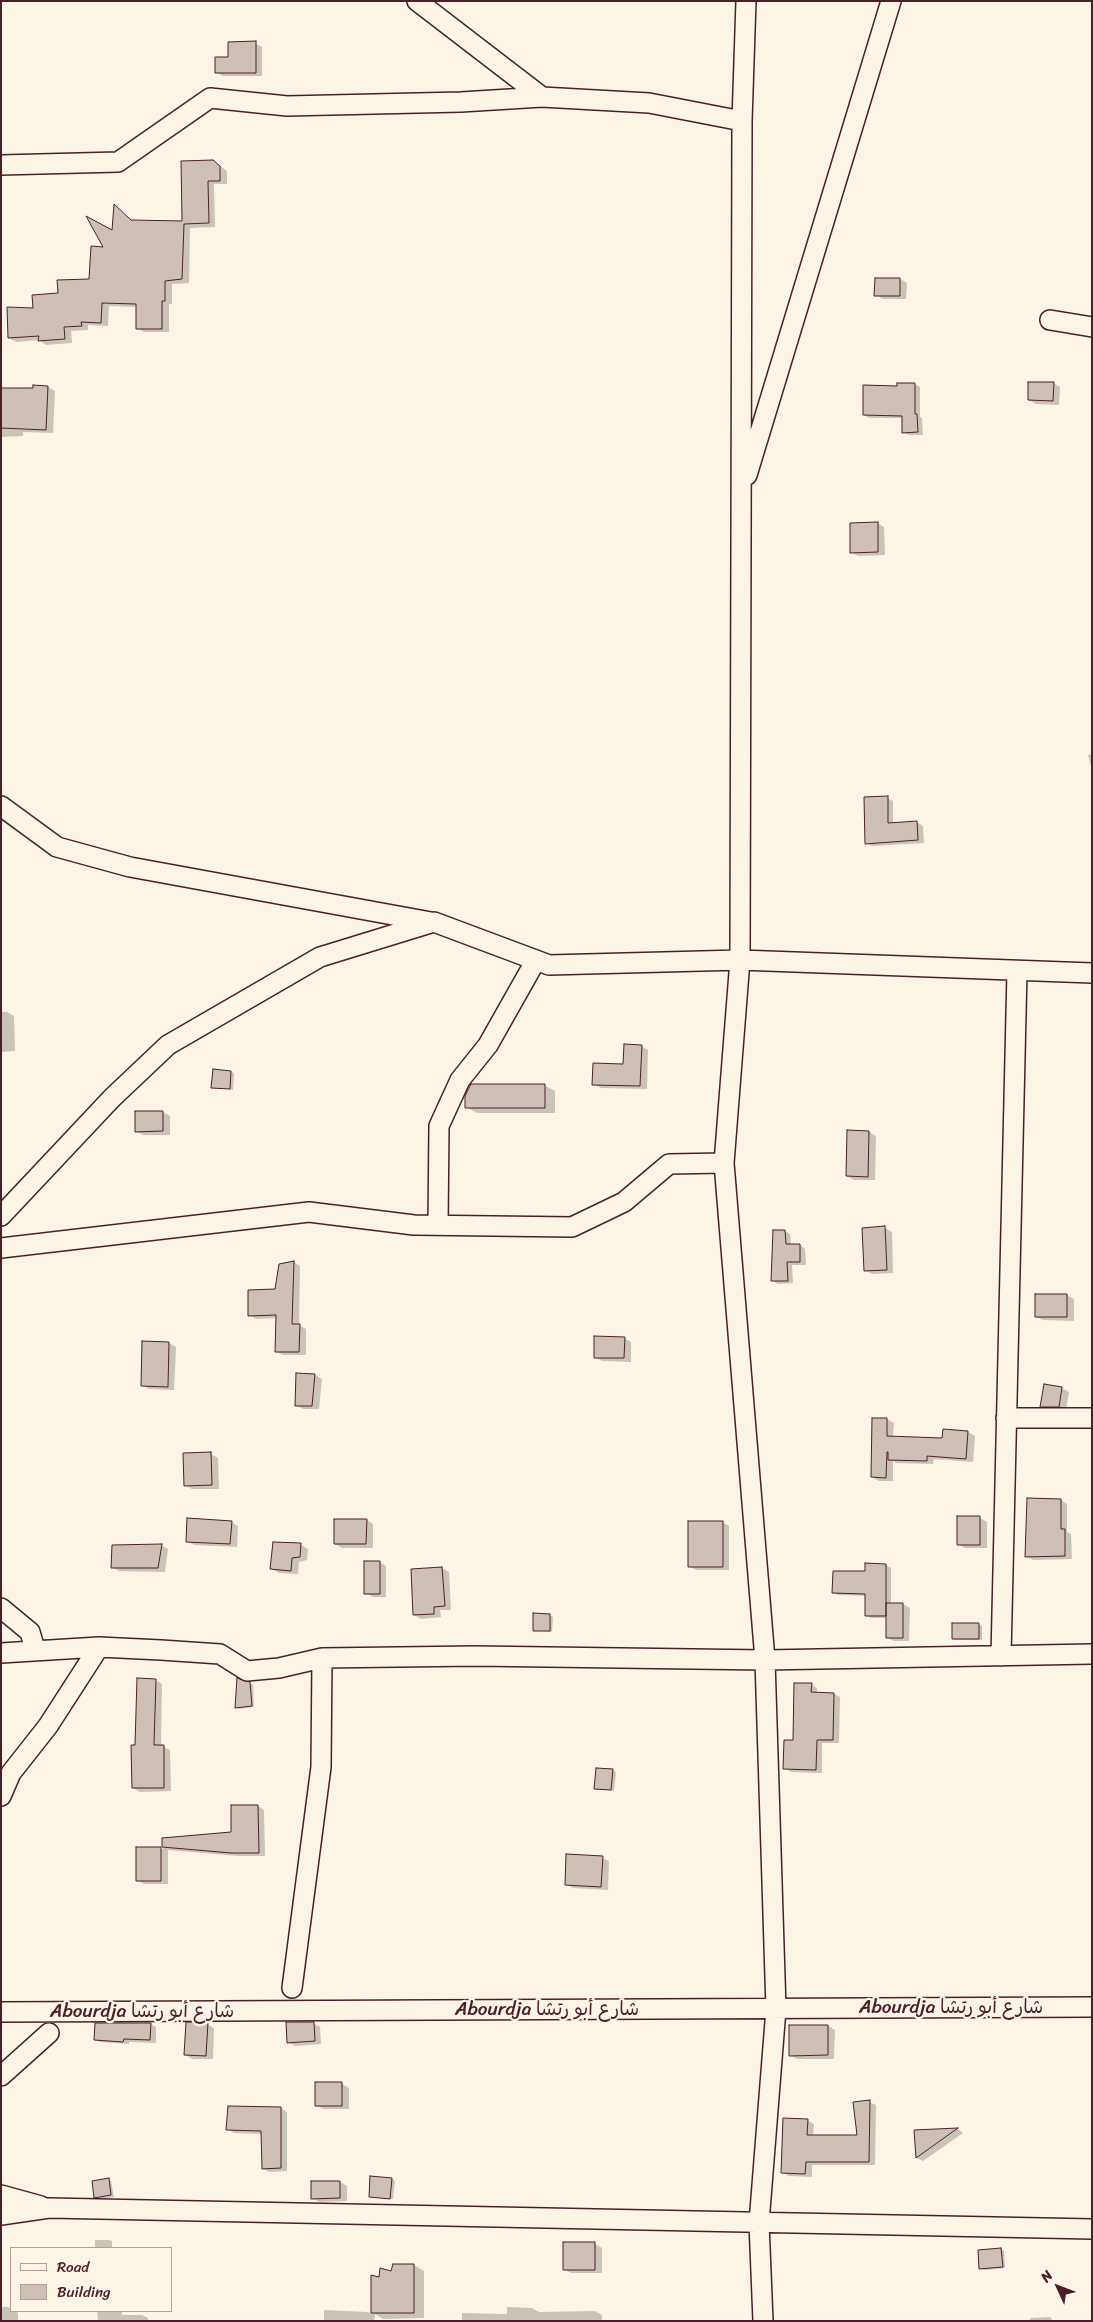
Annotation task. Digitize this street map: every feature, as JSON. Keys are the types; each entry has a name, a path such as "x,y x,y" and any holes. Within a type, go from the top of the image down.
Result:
{"street":[{"path":"417,1 542,97"},
{"path":"746,1 742,121 740,960 724,1163 765,1660 776,2009 759,2223 763,2321"},
{"path":"741,496 891,1"},
{"path":"1,165 118,162 210,98 287,106 461,102 542,97 649,103 742,121"},
{"path":"1050,320 1092,327"},
{"path":"1,806 56,847 111,862 434,922 549,965 740,960 1092,973"},
{"path":"1,1216 112,1098 168,1045 320,957 434,922"},
{"path":"438,1225 439,1126 460,1080 488,1045 536,960"},
{"path":"1000,1656 1017,970"},
{"path":"1,1248 309,1212 414,1225 572,1227 624,1202 669,1164 724,1163"},
{"path":"1006,1418 1092,1418"},
{"path":"1,1608 30,1632 34,1650"},
{"path":"1,1653 99,1647 220,1654 246,1671 279,1668 322,1658 475,1656 765,1660 1092,1654"},
{"path":"1,1796 11,1773 48,1726 99,1647"},
{"path":"292,1988 321,1767 322,1658"},
{"name":"Abourdja شارع أبو رتشا","path":"1,2012 1092,2007"},
{"path":"1,2076 49,2033"},
{"path":"1,2195 49,2208"},
{"path":"1,2215 49,2208 1092,2229"}],"building":[{"path":"256,41 256,73 215,73 215,57 228,57 228,42"},
{"path":"213,160 220,166 220,181 208,181 209,223 184,224 182,279 165,281 165,301 162,301 162,329 136,329 136,304 102,303 101,323 81,322 82,326 64,327 65,339 38,341 39,336 8,338 7,307 33,308 32,295 58,293 57,280 89,279 91,246 103,247 86,216 112,230 114,204 131,220 182,221 181,161"},
{"path":"875,278 900,278 900,296 874,296"},
{"path":"1028,382 1054,382 1053,401 1028,400"},
{"path":"897,383 915,383 915,414 917,414 918,432 902,433 902,416 863,415 863,385 897,386"},
{"path":"33,385 48,386 46,430 1,428 1,388 33,388"},
{"path":"878,522 878,552 850,553 850,523"},
{"path":"888,796 888,823 917,821 918,840 865,844 864,797"},
{"path":"624,1044 642,1045 640,1086 592,1085 593,1063 623,1064"},
{"path":"213,1069 231,1071 230,1089 211,1088"},
{"path":"471,1084 545,1084 545,1108 465,1108 465,1096"},
{"path":"135,1111 163,1111 163,1131 135,1132"},
{"path":"847,1130 869,1131 868,1177 846,1176"},
{"path":"885,1226 887,1270 864,1271 862,1228"},
{"path":"773,1230 785,1230 786,1244 800,1244 800,1262 787,1262 788,1281 771,1281"},
{"path":"294,1261 292,1324 300,1324 299,1352 275,1352 276,1315 248,1316 248,1290 275,1289 279,1264"},
{"path":"1035,1294 1067,1294 1067,1317 1035,1317"},
{"path":"594,1336 625,1337 624,1358 594,1358"},
{"path":"142,1341 169,1342 168,1387 141,1386"},
{"path":"296,1373 315,1374 312,1406 295,1406"},
{"path":"1044,1384 1062,1387 1059,1407 1040,1407"},
{"path":"872,1418 887,1418 887,1436 942,1438 943,1429 968,1431 966,1459 927,1456 927,1461 888,1460 887,1452 886,1478 871,1477"},
{"path":"211,1452 212,1485 184,1486 183,1453"},
{"path":"1027,1498 1061,1499 1061,1529 1065,1529 1065,1556 1025,1557"},
{"path":"957,1516 980,1516 980,1545 957,1545"},
{"path":"187,1518 232,1521 230,1544 186,1542"},
{"path":"334,1519 367,1519 366,1544 334,1544"},
{"path":"688,1521 723,1521 723,1567 688,1567"},
{"path":"273,1542 301,1543 300,1557 292,1558 291,1571 270,1569"},
{"path":"162,1544 158,1568 111,1568 112,1545"},
{"path":"364,1561 380,1561 380,1594 364,1594"},
{"path":"865,1563 886,1564 886,1616 865,1616 865,1594 832,1593 833,1571 865,1571"},
{"path":"442,1567 445,1606 434,1607 434,1614 413,1615 411,1569"},
{"path":"886,1603 903,1603 903,1638 886,1638"},
{"path":"533,1613 550,1614 550,1631 533,1631"},
{"path":"952,1623 979,1623 979,1639 952,1639"},
{"path":"137,1678 156,1679 154,1745 164,1745 164,1788 132,1788 131,1745 135,1745"},
{"path":"237,1678 250,1682 252,1706 235,1708"},
{"path":"794,1683 812,1683 811,1692 834,1693 833,1740 817,1740 816,1770 783,1769 784,1740 793,1740"},
{"path":"596,1768 613,1769 611,1790 594,1789"},
{"path":"231,1805 258,1805 259,1853 231,1853 162,1847 162,1838 231,1832"},
{"path":"136,1847 161,1847 161,1881 136,1881"},
{"path":"566,1854 603,1856 601,1887 565,1885"},
{"path":"186,2022 208,2022 206,2056 184,2055"},
{"path":"286,2022 314,2022 315,2041 287,2043"},
{"path":"95,2023 151,2023 150,2040 124,2039 123,2042 94,2040"},
{"path":"789,2025 828,2025 828,2055 789,2056"},
{"path":"315,2082 342,2082 342,2106 315,2106"},
{"path":"870,2100 869,2162 806,2162 805,2174 781,2173 783,2118 808,2119 807,2135 857,2135 853,2102"},
{"path":"228,2106 281,2107 281,2168 262,2169 261,2131 226,2130"},
{"path":"958,2128 916,2158 914,2130"},
{"path":"370,2176 392,2178 390,2199 369,2197"},
{"path":"109,2178 111,2195 94,2198 92,2181"},
{"path":"311,2181 340,2181 340,2198 311,2199"},
{"path":"563,2242 595,2242 595,2270 563,2270"},
{"path":"1001,2248 1003,2267 979,2269 978,2250"},
{"path":"393,2264 414,2264 414,2313 371,2313 371,2275 379,2277 380,2268 391,2271"}]}
